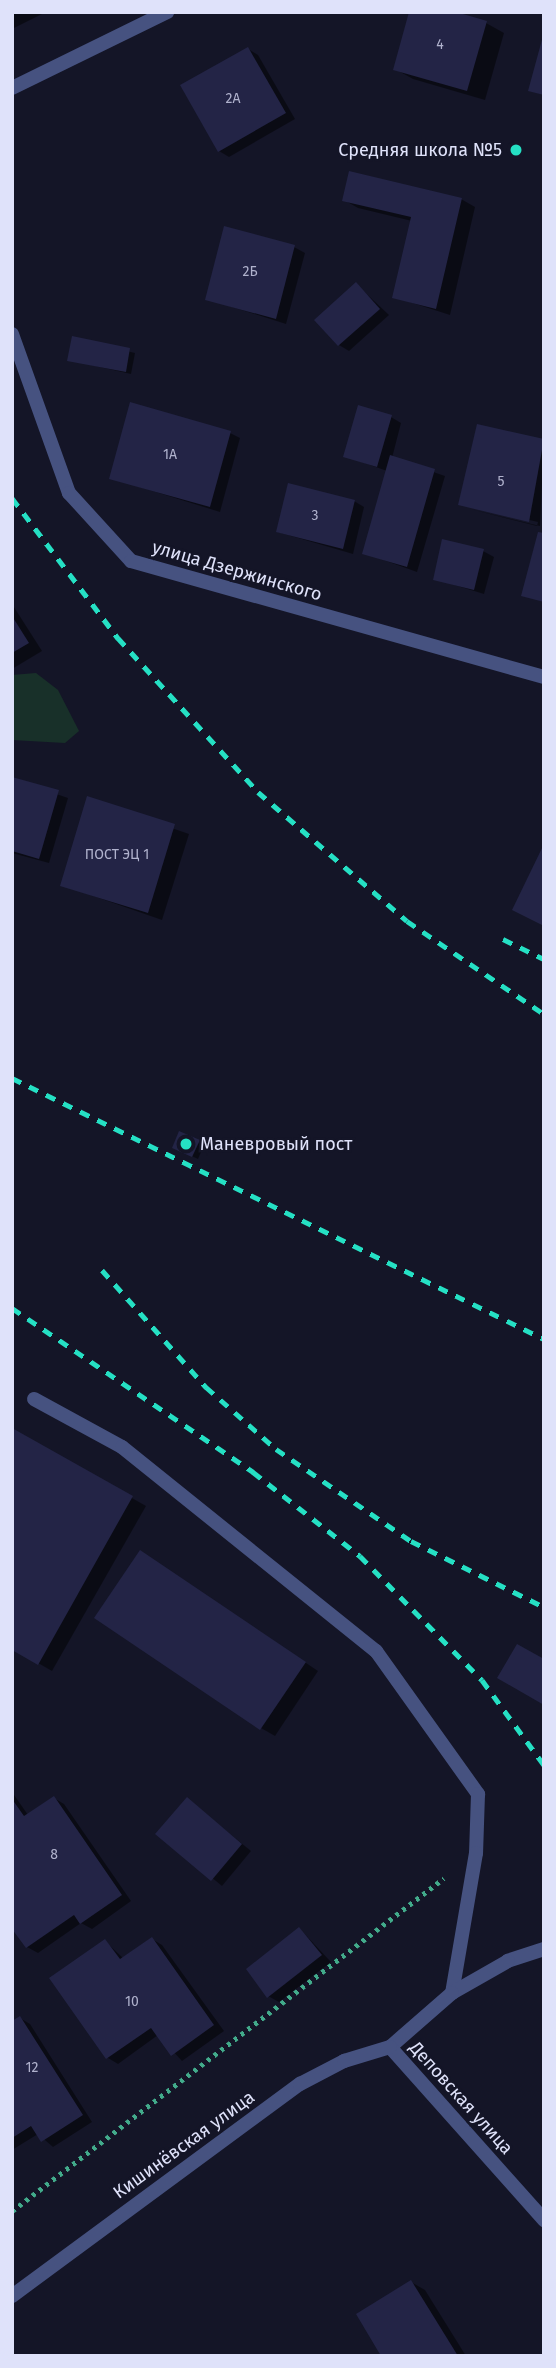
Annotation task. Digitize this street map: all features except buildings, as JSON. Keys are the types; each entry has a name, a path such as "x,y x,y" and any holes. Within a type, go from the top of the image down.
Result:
{"street":[{"path":"12,88 167,12"},
{"name":"улица Дзержинского","path":"12,334 69,493 131,561 544,677"},
{"path":"34,1399 122,1447 376,1651 478,1794 476,1853 452,1993"},
{"name":"Деповская улица","path":"544,1949 508,1961 452,1993 390,2046 544,2220"},
{"name":"Кишинёвская улица","path":"12,2296 300,2084 344,2061 390,2046"}],"path":[{"path":"12,2211 476,1853"}],"green space":[{"path":"36,673 58,690 79,731 65,743 12,740 12,675"}],"railway":[{"path":"12,498 118,638 258,792 407,921 544,1014"},
{"path":"503,939 544,959"},
{"path":"12,1078 544,1339"},
{"path":"102,1270 206,1387 276,1449 411,1541 544,1607"},
{"path":"12,1308 253,1472 360,1556 482,1680 544,1765"}],"place":[{"name":"Средняя школа №5","path":"516,150"},
{"name":"Маневровый пост","path":"186,1144"}]}
